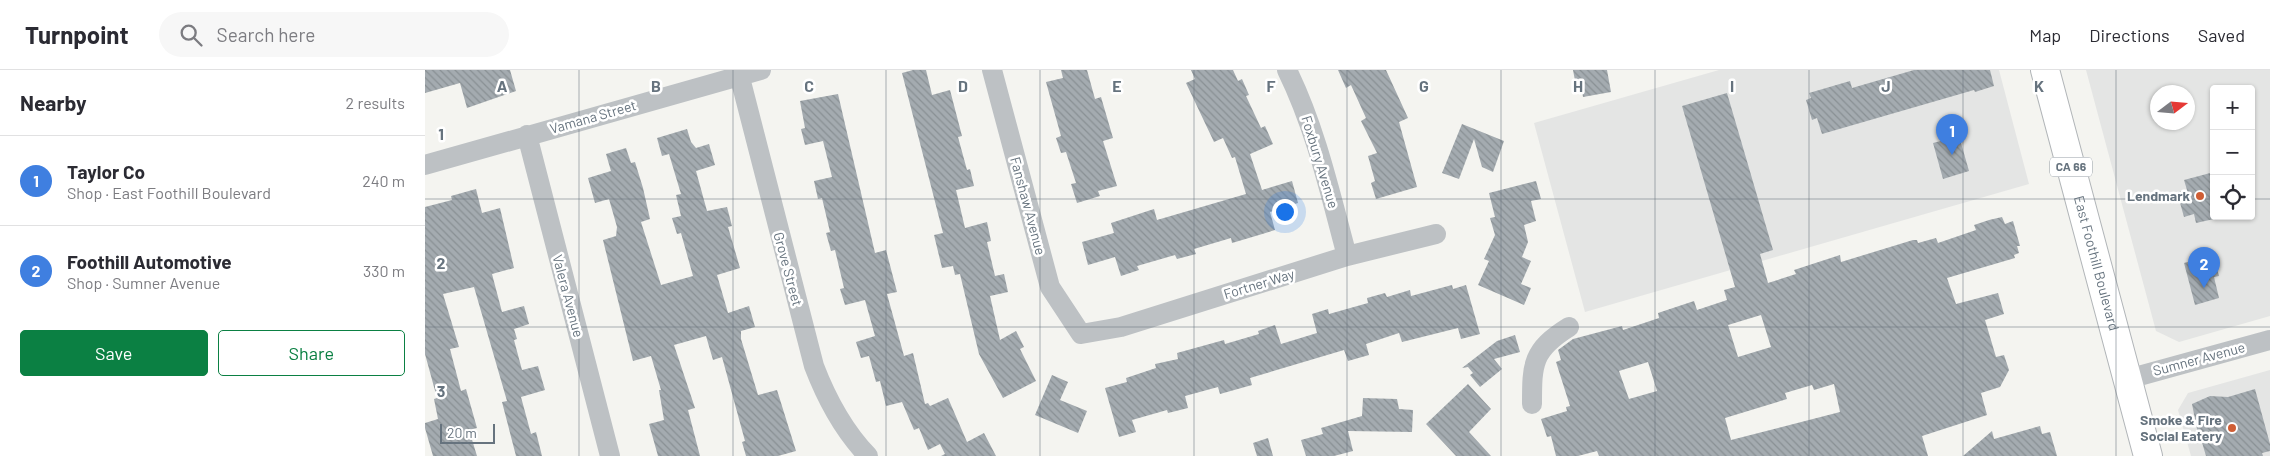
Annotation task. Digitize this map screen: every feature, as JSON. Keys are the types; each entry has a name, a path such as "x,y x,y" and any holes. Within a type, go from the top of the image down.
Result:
{"main road":[{"name":"East Foothill Boulevard","path":"2045,70 2148,456"}],"street":[{"name":"Vamana Street","path":"425,165 738,73 761,70"},
{"name":"Fanshaw Avenue","path":"992,70 1050,287 1081,334"},
{"name":"Foxbury Avenue","path":"1287,70 1298,92 1317,143 1347,256"},
{"name":"Grove Street","path":"738,73 814,366 825,393 839,419 868,456"},
{"name":"Valera Avenue","path":"527,135 610,456"},
{"name":"Fortner Way","path":"1081,334 1121,327 1347,256 1436,234"},
{"path":"1533,404 1532,372 1538,355 1547,344 1569,327"},
{"name":"Sumner Avenue","path":"2128,379 2270,340"}],"shaded area":[{"path":"1719,70 1999,70 2029,184 1585,312 1534,123"},
{"path":"2086,70 2270,70 2270,316 2179,342 2156,331"},
{"path":"2270,370 2270,456 2191,456 2178,410 2188,393"}],"building":[{"path":"425,70 510,70 516,91 467,108 460,83 425,93"},
{"path":"913,70 926,70 932,95 950,90 962,136 958,137 967,170 970,169 974,186 956,190 965,228 987,222 991,241 987,242 995,276 1004,274 1008,292 990,296 1000,340 1016,331 1024,347 1020,349 1036,381 1003,398 979,354 960,274 955,275 953,266 942,268 934,235 943,233 902,73"},
{"path":"1061,70 1087,70 1095,99 1101,97 1113,138 1103,141 1117,186 1098,191 1100,196 1077,203 1071,184 1076,183 1066,152 1061,153 1056,138 1061,136 1046,82 1063,78"},
{"path":"1191,70 1233,70 1238,81 1242,79 1249,95 1246,96 1261,128 1265,126 1273,144 1250,154 1262,190 1292,181 1298,203 1270,212 1275,230 1232,243 1231,238 1194,249 1196,254 1177,259 1175,255 1137,266 1139,270 1121,276 1115,257 1088,265 1082,242 1114,233 1111,223 1154,209 1157,220 1246,194 1235,157 1232,158 1223,138 1214,142 1186,83 1195,79"},
{"path":"1338,70 1386,70 1408,118 1399,122 1417,187 1376,199 1371,183 1375,181 1368,156 1377,153 1361,121 1366,118 1351,85 1346,88"},
{"path":"1573,70 1607,70 1611,92 1583,97 1581,85 1576,86"},
{"path":"1914,70 1990,70 1994,86 1975,92 1974,90 1822,134 1817,118 1812,120 1806,100 1811,98 1809,93 1850,81 1852,88"},
{"path":"1727,93 1773,250 1760,254 1768,283 1796,274 1794,270 1840,255 1841,262 1913,240 1917,240 1918,243 1936,238 1938,243 1976,230 1974,225 1989,220 2002,217 2005,224 2013,221 2020,246 2017,246 2019,253 2014,255 2015,258 1947,278 1956,304 1998,293 2004,314 1985,320 1996,357 2004,355 2009,370 2000,387 1981,393 1987,415 1922,436 1928,456 1599,456 1597,451 1578,456 1556,456 1551,436 1547,437 1541,419 1567,411 1566,407 1570,406 1556,362 1561,360 1558,350 1573,339 1622,326 1623,330 1659,318 1658,313 1694,301 1697,310 1727,300 1724,290 1735,287 1682,106","holes":["1761,315 1771,347 1738,357 1728,325","1648,362 1657,391 1629,399 1619,371","1834,384 1840,412 1731,440 1725,418 1787,399 1785,393 1812,385 1814,390"]},
{"path":"838,94 875,253 886,250 897,292 887,294 904,356 913,353 925,404 928,403 930,406 948,398 967,442 984,433 996,456 941,456 945,454 940,444 928,450 919,428 914,430 902,402 886,406 880,381 876,382 869,356 861,358 856,342 875,336 865,300 845,305 840,289 844,288 835,250 831,251 826,233 830,232 822,198 818,199 814,181 832,177 823,141 805,145 801,129 805,128 800,101"},
{"path":"1462,124 1504,141 1493,172 1482,167 1474,139 1459,179 1442,173"},
{"path":"687,129 691,142 696,148 709,144 715,165 696,171 707,211 727,207 732,226 728,227 740,268 717,275 728,313 749,306 755,327 741,331 741,339 758,395 777,390 796,451 778,456 746,456 742,442 745,441 722,357 713,360 706,336 674,345 695,408 688,410 700,456 658,456 649,424 664,420 659,390 661,390 651,356 633,361 603,240 616,236 617,227 609,199 595,203 588,178 611,171 606,154 626,148 631,163 635,162 643,188 650,219 641,222 661,285 693,276 681,233 677,234 672,218 681,216 676,195 681,194 669,154 662,156 657,138"},
{"path":"1959,136 1969,171 1943,179 1933,143"},
{"path":"2210,173 2210,220 2196,223 2194,214 2184,217 2177,192 2187,190 2184,180"},
{"path":"1536,181 1541,199 1531,201 1536,221 1524,225 1528,242 1522,257 1531,261 1521,284 1531,288 1524,305 1478,285 1489,261 1484,259 1495,235 1490,218 1495,217 1489,193"},
{"path":"476,189 482,213 500,208 514,268 492,274 502,312 524,306 529,324 514,329 517,339 514,340 522,370 538,366 545,390 521,397 531,434 536,432 542,456 516,456 502,402 507,401 474,287 443,294 459,347 450,349 461,391 466,389 477,428 469,430 477,456 433,456 425,428 425,423 438,419 434,399 437,398 425,354 425,207 452,200 451,196"},
{"path":"2208,256 2209,261 2214,259 2219,276 2214,277 2219,298 2195,305 2184,263"},
{"path":"1452,285 1453,289 1466,285 1480,334 1461,339 1458,328 1402,342 1399,333 1366,344 1369,355 1348,361 1344,350 1250,378 1252,385 1220,394 1218,387 1185,396 1188,408 1168,413 1167,410 1132,420 1136,432 1119,437 1105,388 1127,382 1126,378 1156,368 1155,364 1178,359 1177,353 1224,340 1225,344 1259,334 1258,331 1275,325 1281,344 1317,333 1312,314 1328,309 1329,314 1368,303 1367,298 1385,293 1387,297 1410,290 1411,296"},
{"path":"1515,335 1520,352 1494,359 1502,369 1480,387 1470,375 1473,373 1468,367 1462,368 1497,341"},
{"path":"1052,375 1068,382 1060,400 1087,411 1078,433 1035,415"},
{"path":"1468,384 1491,409 1469,432 1491,456 1456,456 1426,424"},
{"path":"2255,389 2270,444 2270,451 2262,453 2263,456 2206,456 2201,439 2199,439 2192,404 2210,396 2228,397"},
{"path":"1363,398 1397,399 1399,409 1413,410 1412,432 1348,431 1353,451 1334,456 1306,456 1301,440 1323,434 1321,428 1362,416"},
{"path":"2040,426 2042,434 2050,432 2057,456 1963,456 1992,431 1994,439"},
{"path":"1268,438 1273,456 1257,456 1253,443"}],"place":[{"name":"Taylor Co","path":"1952,155"},
{"name":"Lendmark","path":"2200,196"},
{"name":"Foothill Automotive","path":"2204,288"},
{"name":"Smoke & Fire Social Eatery","path":"2232,428"}]}
